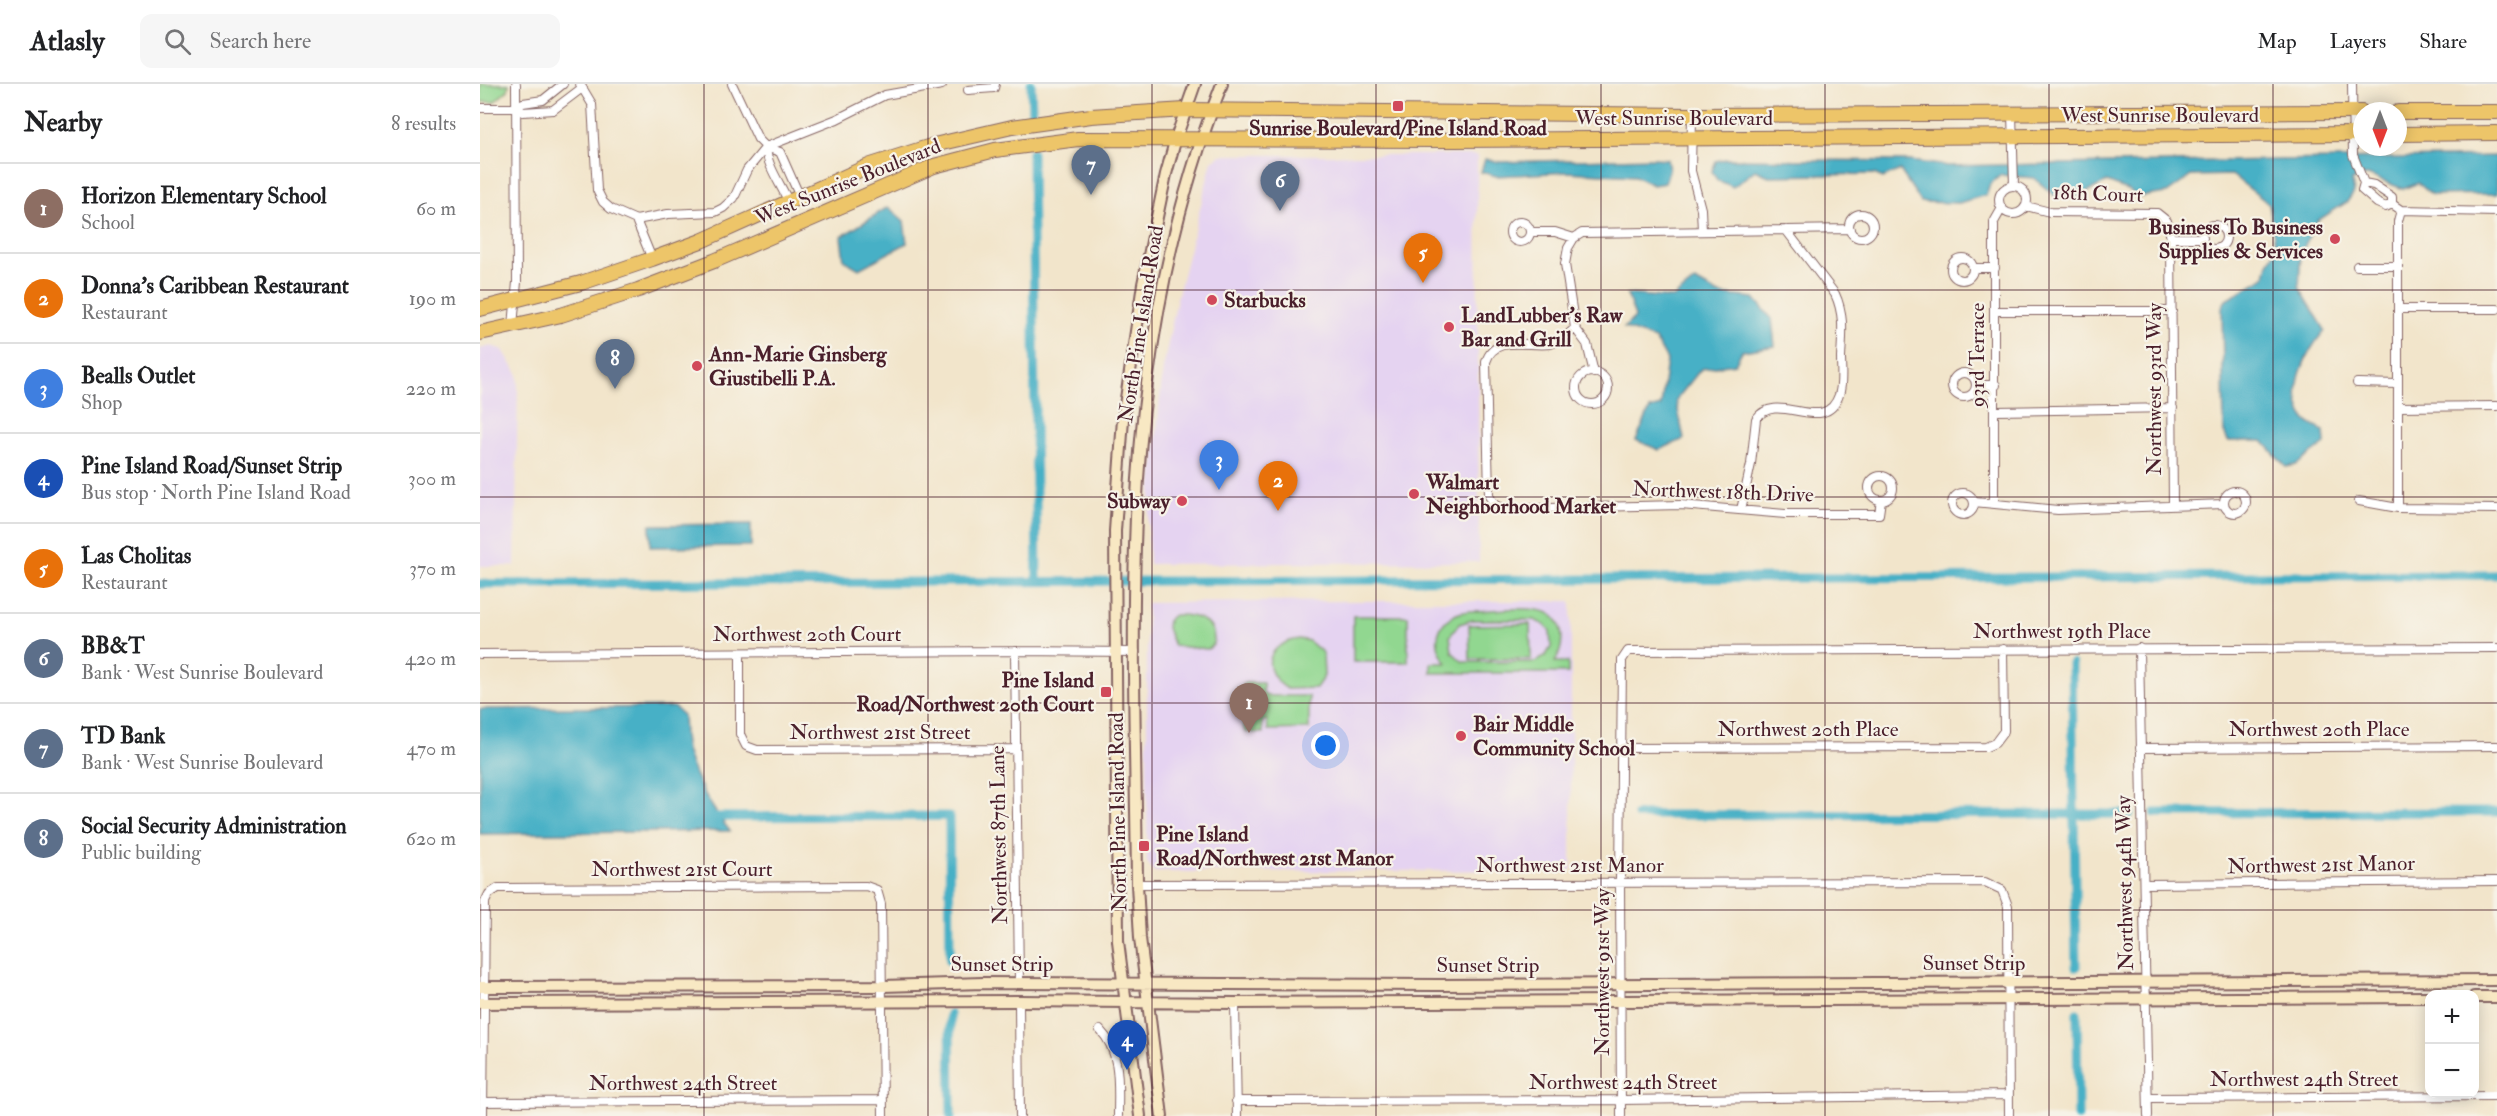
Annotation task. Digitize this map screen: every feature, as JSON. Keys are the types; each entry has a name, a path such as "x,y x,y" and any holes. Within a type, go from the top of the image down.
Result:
{"highway":[{"name":"West Sunrise Boulevard","path":"480,309 581,283 652,259 795,200 871,165 934,146 1012,127 1091,116 1185,110 1692,115 2353,112"},
{"path":"2407,112 2497,112"},
{"path":"2407,134 2497,133"},
{"name":"West Sunrise Boulevard","path":"480,333 571,312 638,290 714,261 934,166 1005,148 1078,139 1692,139 2353,134"}],"street":[{"path":"513,326 516,84"},
{"path":"516,108 523,103 543,100 563,84"},
{"path":"732,84 758,139 766,147 780,152 795,200"},
{"path":"968,90 994,88 995,84"},
{"name":"North Pine Island Road","path":"1140,1116 1118,941 1114,605 1120,450 1130,362 1147,264 1176,138 1195,84"},
{"name":"North Pine Island Road","path":"1162,1116 1148,1003 1137,884 1136,516 1153,350 1169,259 1184,194 1222,84"},
{"path":"2352,84 2355,102"},
{"path":"480,108 516,108 523,112 553,111 581,86 592,104 597,190 603,202 611,209 636,220 668,214 715,212 734,198 747,170 766,147 837,119 885,95 942,85"},
{"path":"2012,113 2013,182 2025,193 2026,206 2014,214 2002,208 2000,196 2013,182"},
{"path":"1692,115 1692,171 1701,209 1702,231"},
{"path":"766,147 767,161 795,200"},
{"path":"2353,156 2362,181 2362,190 2377,203 2386,207 2392,204"},
{"path":"2362,181 2373,184 2392,197 2392,204"},
{"path":"2392,204 2401,210 2497,212"},
{"name":"18th Court","path":"2026,206 2050,212 2157,213 2167,221"},
{"name":"93rd Terrace","path":"1994,504 1994,222 2002,208"},
{"path":"2398,507 2397,266 2398,221 2401,210"},
{"path":"636,220 652,259"},
{"name":"Northwest 93rd Way","path":"2167,221 2171,238 2173,506 2224,504"},
{"path":"1594,373 1585,374 1576,385 1577,394 1587,404 1598,403 1607,392 1606,382 1594,373 1587,344 1575,328 1565,264 1568,248 1574,238 1582,233 1850,229"},
{"path":"1741,510 1751,464 1756,419 1760,413 1774,407 1809,414 1822,414 1833,407 1840,393 1843,321 1840,304 1835,294 1786,230"},
{"path":"1530,232 1555,232 1574,238"},
{"path":"2171,238 2203,238"},
{"path":"2357,266 2397,266"},
{"path":"1973,268 1995,268"},
{"path":"2398,309 2497,309"},
{"path":"1995,311 2172,311"},
{"name":"Northwest 18th Drive","path":"1575,328 1556,342 1502,344 1488,355 1486,362 1489,496 1495,505 1505,509 1681,505 1785,514 1879,514 1881,500"},
{"path":"2357,383 2398,384"},
{"path":"1977,385 1995,385"},
{"path":"2398,407 2497,406"},
{"path":"1995,411 2173,408"},
{"path":"2359,501 2398,507 2497,509"},
{"path":"1974,502 2058,510 2173,506"},
{"name":"Northwest 94th Way","path":"2139,648 2148,1116"},
{"name":"Northwest 19th Place","path":"1628,651 2497,648"},
{"name":"Northwest 20th Place","path":"1621,748 1986,747 1995,743 2004,731 2003,649"},
{"name":"Northwest 87th Lane","path":"1015,651 1019,983"},
{"name":"Northwest 91st Way","path":"1621,1116 1622,660 1628,651"},
{"name":"Northwest 20th Court","path":"480,654 1135,652"},
{"name":"Northwest 21st Street","path":"740,653 740,734 746,746 757,750 1015,749"},
{"name":"Northwest 20th Place","path":"2140,748 2497,746"},
{"name":"Northwest 21st Manor","path":"2144,884 2497,881"},
{"name":"Northwest 21st Manor","path":"1137,884 1985,882 2002,890 2008,906 2008,982"},
{"name":"Northwest 21st Court","path":"482,987 484,902 489,894 498,888 866,886 877,890 881,904 883,986"},
{"name":"Sunset Strip","path":"482,987 883,986 1019,983 1620,984 2497,980"},
{"path":"2008,982 2009,1116"},
{"path":"883,986 883,1116"},
{"path":"482,987 483,1116"},
{"name":"Sunset Strip","path":"482,1003 1019,1001 1235,1003 2425,997"},
{"path":"2479,997 2497,997"},
{"path":"1019,1001 1020,1116"},
{"path":"1235,1003 1237,1116"},
{"path":"1100,1030 1108,1038 1116,1060 1118,1116"},
{"name":"Northwest 24th Street","path":"1236,1101 1621,1100 2009,1095"},
{"name":"Northwest 24th Street","path":"2148,1098 2497,1096"},
{"name":"Northwest 24th Street","path":"483,1102 883,1100"}],"shaded area":[{"path":"1221,155 1477,155 1479,562 1149,564 1148,522 1163,368 1177,299 1212,161"},
{"path":"491,346 503,350 518,375 515,566 480,566 480,349"},
{"path":"1571,601 1571,870 1154,872 1147,862 1147,603"}],"green space":[{"path":"480,84 509,84 508,90 494,102 480,102"},
{"path":"1525,609 1550,614 1559,625 1562,640 1555,662 1568,662 1568,673 1431,673 1431,663 1447,663 1438,645 1440,629 1451,617 1460,613","holes":["1473,620 1534,620 1545,625 1550,631 1551,647 1545,657 1535,662 1463,662 1452,652 1450,636 1459,624"]},
{"path":"1174,615 1203,620 1212,630 1213,645 1208,649 1174,646 1167,628 1168,620"},
{"path":"1353,616 1408,616 1408,662 1353,662"},
{"path":"1530,624 1531,659 1470,659 1469,625"},
{"path":"1299,639 1309,641 1323,653 1324,676 1316,688 1287,689 1272,674 1270,659 1273,652 1279,646"},
{"path":"1263,683 1263,694 1268,696 1309,696 1309,729 1268,730 1267,720 1262,721 1263,733 1245,732 1243,685"}],"water":[{"path":"2497,156 2497,194 2432,195 2418,183 2403,189 2368,175 2352,181 2354,192 2347,202 2317,221 2301,253 2299,287 2325,330 2305,360 2297,396 2305,419 2324,431 2325,444 2296,465 2286,467 2263,441 2228,441 2224,432 2222,307 2226,300 2265,277 2268,263 2276,250 2269,204 2232,175 2191,176 2167,193 2139,197 2107,182 2074,198 2055,196 2034,178 2001,175 1990,184 1986,195 1959,203 1921,202 1900,170 1883,178 1874,174 1769,176 1755,170 1733,187 1717,180 1712,171 1716,161 1726,159 1910,161 1948,166"},
{"path":"1485,159 1500,162 1667,159 1669,170 1665,183 1653,185 1635,176 1568,172 1496,176 1481,172"},
{"path":"888,207 904,221 907,243 859,269 844,260 841,237"},
{"path":"1695,281 1719,294 1754,298 1772,319 1775,346 1742,351 1735,364 1701,369 1676,400 1684,439 1659,450 1636,440 1650,409 1661,406 1667,360 1655,339 1624,328 1635,317 1627,294 1673,298"},
{"path":"751,524 751,546 650,547 650,525"},
{"path":"674,707 683,715 684,739 695,774 711,804 730,831 480,834 480,709"}],"waterway":[{"path":"1031,84 1032,113"},
{"path":"1032,153 1037,581"},
{"path":"480,584 2497,575"},
{"path":"2072,664 2076,967"},
{"path":"2155,813 2497,812"},
{"path":"1637,815 2130,814"},
{"path":"707,817 949,816 950,961"},
{"path":"2077,1013 2078,1116"},
{"path":"950,1014 951,1116"}],"place":[{"name":"Sunrise Boulevard/Pine Island Road","path":"1398,106"},
{"name":"TD Bank","path":"1091,195"},
{"name":"BB&T","path":"1280,211"},
{"name":"Business To Business Supplies & Services","path":"2335,239"},
{"name":"Las Cholitas","path":"1423,283"},
{"name":"Starbucks","path":"1212,300"},
{"name":"LandLubber's Raw Bar and Grill","path":"1449,327"},
{"name":"Ann-Marie Ginsberg Giustibelli P.A.","path":"697,366"},
{"name":"Social Security Administration","path":"615,389"},
{"name":"Bealls Outlet","path":"1219,490"},
{"name":"Walmart Neighborhood Market","path":"1414,494"},
{"name":"Subway","path":"1182,501"},
{"name":"Donna's Caribbean Restaurant","path":"1278,511"},
{"name":"Pine Island Road/Northwest 20th Court","path":"1106,692"},
{"name":"Horizon Elementary School","path":"1249,733"},
{"name":"Bair Middle Community School","path":"1461,736"},
{"name":"Pine Island Road/Northwest 21st Manor","path":"1144,846"},
{"name":"Pine Island Road/Sunset Strip","path":"1127,1070"}]}
